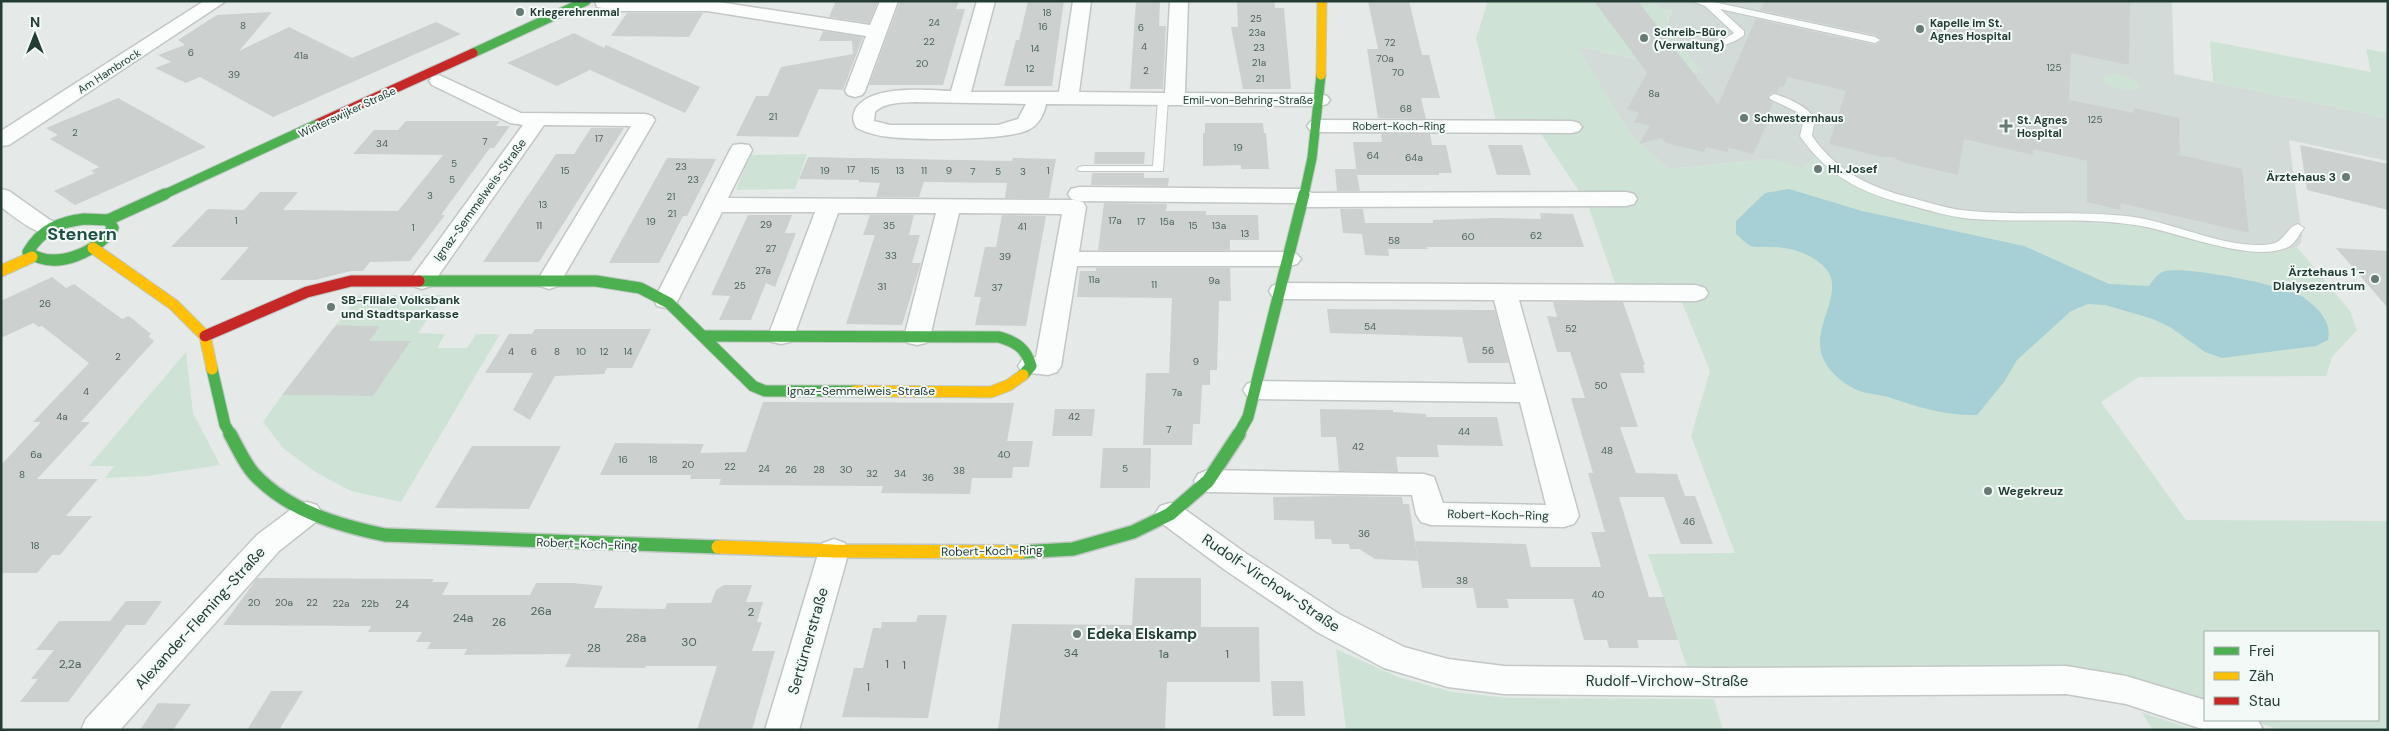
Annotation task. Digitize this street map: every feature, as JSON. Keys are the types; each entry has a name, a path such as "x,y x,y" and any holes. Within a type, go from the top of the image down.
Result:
{"street":[{"name":"Am Hambrock","path":"1,140 217,1"},
{"path":"855,91 889,1"},
{"path":"959,98 986,1"},
{"path":"1068,98 1082,1"},
{"name":"Emil-von-Behring-Straße","path":"1169,99 1179,1"},
{"name":"Robert-Koch-Ring","path":"204,336 225,425 253,473 278,494 307,513 343,526 386,535 517,542 834,552 970,553 1073,548 1133,532 1170,514 1208,481 1231,448 1248,417 1289,259 1317,126 1323,49 1322,1"},
{"path":"595,2 619,6 707,6 877,32"},
{"name":"Winterswijker Straße","path":"32,257 28,252 30,244 51,228 86,218 108,220 595,2"},
{"name":"Ignaz-Semmelweis-Straße","path":"439,81 517,119 645,120 549,281"},
{"name":"Emil-von-Behring-Straße","path":"1037,98 1034,113 1028,122 1016,129 998,131 881,130 864,124 862,117 865,110 872,104 895,97 959,98 1037,98 1068,98 1320,100"},
{"name":"Ignaz-Semmelweis-Straße","path":"422,280 538,119"},
{"name":"Robert-Koch-Ring","path":"1317,126 1572,127"},
{"path":"666,300 741,150"},
{"path":"1080,194 1303,198 1626,199"},
{"path":"1,196 51,228"},
{"name":"Ignaz-Semmelweis-Straße","path":"204,336 323,286 364,280 596,281 636,285 666,300 753,386 765,391 991,392 1008,387 1023,378 1031,366 1048,366 1064,259 1075,207 715,205"},
{"path":"781,336 829,206"},
{"path":"917,336 949,206"},
{"path":"1,271 32,257 43,260 59,259 93,248 111,234 114,228 108,220"},
{"path":"93,248 174,305 204,336"},
{"path":"1064,259 1289,259"},
{"path":"1281,291 1696,293"},
{"name":"Robert-Koch-Ring","path":"1208,481 1424,485 1430,514 1564,516 1505,293"},
{"path":"703,336 999,338 1020,344 1029,354 1031,366"},
{"path":"1256,390 1531,393"},
{"name":"Alexander-Fleming-Straße","path":"98,730 268,543 307,513"},
{"name":"Rudolf-Virchow-Straße","path":"1170,514 1236,562 1328,623 1396,658 1448,673 1504,680 1581,681 2066,680 2126,690 2204,715"},
{"name":"Sertürnerstraße","path":"782,730 834,552"},
{"path":"2221,721 2246,730"}],"lane":[{"path":"1697,1 1874,40"},
{"path":"1691,44 1723,43 1735,39 1740,33 1708,4"},
{"path":"1774,97 1801,110 1810,118 1806,136 1812,148 1835,168 1855,183 1902,200 1970,215 2143,222 2236,245 2255,247 2272,248 2286,242 2298,228"},
{"path":"1083,169 1160,169 1169,99"}],"shaded area":[{"name":"St. Agnes Hospital","path":"1661,1 2172,1 2174,74 2388,118 2388,161 2289,140 2302,235 2301,243 2297,247 2275,253 2238,250 2144,227 2117,224 1974,219 1771,159 1668,169 1630,134 1576,46 1703,74 1670,32 1667,25 1672,11 1657,8"}],"green space":[{"path":"1488,1 1661,1 1657,8 1672,11 1667,19 1670,32 1703,74 1577,46 1630,134 1668,169 1771,159 1803,168 1817,155 1853,184 1974,219 2117,224 2144,227 2238,250 2275,253 2297,247 2350,311 2357,330 2332,357 2326,376 2139,377 2101,402 2186,520 2388,521 2388,730 2280,730 2254,721 2379,721 2379,631 2204,631 2204,704 2125,676 1688,669 1648,554 1735,553 1691,436 1710,371 1681,300 1617,289 1588,205 1535,125 1497,125 1476,38"},
{"path":"2210,41 2371,72 2366,49 2388,53 2388,118 2213,82"},
{"path":"2114,74 2128,77 2139,83 2139,89 2120,89 2103,82 2103,76"},
{"path":"807,154 795,189 736,190 750,155"},
{"path":"359,295 444,295 418,333 445,334 437,348 467,348 476,334 500,334 401,502 351,491 317,473 284,449 263,422 282,395 373,396 411,341 369,341 379,326 336,325"},
{"path":"186,352 193,413 220,465 148,476 105,478 114,466 89,466"},
{"path":"1336,649 1398,677 1452,692 1509,698 1714,699 1723,730 1346,730"},
{"path":"2141,712 2194,730 2153,730"}],"water":[{"path":"1789,189 1862,211 2024,246 2109,284 2149,286 2162,272 2177,270 2214,274 2277,287 2303,297 2319,310 2328,327 2328,340 2316,346 2222,358 2205,352 2170,327 2153,319 2105,305 2088,304 2071,311 2017,360 2004,382 1977,415 1943,412 1863,392 1848,385 1836,376 1823,358 1820,343 1821,335 1832,286 1827,270 1816,260 1803,253 1780,247 1751,246 1736,234 1736,221 1765,193"}],"building":[{"path":"836,1 878,1 869,23 829,17"},
{"path":"900,1 959,1 956,9 965,9 943,85 869,85"},
{"path":"1028,1 1064,1 1052,86 1004,86 1016,40 1019,40"},
{"path":"1136,1 1160,1 1159,26 1166,26 1163,89 1130,89"},
{"path":"1237,1 1274,1 1275,8 1284,8 1291,89 1243,89 1231,27 1238,27"},
{"path":"1368,1 1409,1 1422,55 1429,55 1440,98 1421,98 1426,119 1378,118 1367,49 1378,49"},
{"name":"St. Agnes Hospital","path":"1594,1 1638,1 1718,105 1756,19 1875,45 1882,41 1875,35 1760,10 1765,1 2130,1 2129,65 2071,53 2069,100 2134,113 2134,108 2179,118 2180,155 2242,169 2249,233 2120,203 2121,210 2087,202 2087,161 2033,149 2033,155 1964,139 1958,175 1902,162 1893,157 1882,157 1829,144 1846,91 1788,77 1784,87 1780,86 1777,93 1773,92 1767,96 1773,103 1765,123 1767,124 1753,154 1729,148 1727,152 1706,147 1704,152 1666,143 1661,138 1639,144 1650,126 1634,122 1639,113 1627,109 1647,73"},
{"path":"272,12 239,51 289,27 352,58 436,22 461,34 273,117 200,77 186,83 155,68 171,62 158,55 185,45 178,40 217,15"},
{"path":"627,13 703,13 689,37 611,36"},
{"path":"823,31 863,37 843,90 819,89 798,137 736,136 756,96 768,96 781,67 853,54 852,41 819,41"},
{"path":"574,33 604,48 606,45 700,87 685,113 590,70 557,86 507,63"},
{"path":"118,98 206,147 75,205 54,191 95,173 91,171 99,167 50,139 58,135 46,128"},
{"path":"406,121 500,121 496,126 510,126 494,148 490,148 441,215 445,215 410,261 370,262 363,271 351,271 315,280 220,280 249,247 171,247 208,209 244,210 260,192 298,192 283,210 398,211 443,155 353,154 374,130 398,130"},
{"path":"1205,123 1263,123 1264,133 1266,133 1269,169 1241,169 1241,165 1203,166 1203,133 1205,133"},
{"path":"591,128 624,128 539,262 483,262 556,154 574,154"},
{"path":"1381,134 1430,134 1432,145 1446,145 1452,173 1439,173 1439,175 1357,175 1353,142 1382,142"},
{"path":"1488,145 1522,145 1531,175 1497,175"},
{"name":"Ärztehaus 3","path":"2300,145 2388,164 2388,210 2307,190"},
{"path":"1095,152 1145,152 1144,164 1094,164"},
{"path":"808,157 1012,161 1013,158 1056,159 1049,198 1005,198 1007,183 924,182 919,197 876,197 880,183 859,182 859,180 799,179"},
{"path":"667,158 716,159 687,216 683,216 659,263 609,263"},
{"path":"1335,169 1356,169 1360,191 1337,191"},
{"path":"1092,173 1144,173 1144,178 1169,178 1168,186 1091,185"},
{"path":"1104,203 1167,204 1166,211 1206,211 1206,215 1258,215 1259,240 1230,240 1230,250 1098,250"},
{"path":"1340,209 1363,209 1365,223 1433,223 1433,220 1495,218 1541,219 1540,213 1573,214 1584,247 1427,247 1428,249 1388,249 1389,256 1365,255 1362,234 1343,233"},
{"path":"748,215 792,215 785,233 796,233 775,287 766,283 751,320 719,320 730,296 711,295"},
{"path":"870,215 914,215 909,235 920,235 912,263 921,263 902,325 846,324 875,235 863,235"},
{"path":"1002,215 1046,216 1026,326 975,325 981,297 974,297 985,247 996,247"},
{"name":"Ärztehaus 1 - Dialysezentrum","path":"2336,248 2388,251 2388,308"},
{"path":"1096,268 1230,268 1231,301 1219,301 1217,370 1210,370 1210,385 1202,385 1200,424 1193,424 1192,445 1143,445 1146,373 1169,373 1172,298 1077,297 1080,271 1096,271"},
{"path":"52,277 66,288 74,284 122,319 129,316 151,334 148,336 154,341 81,422 90,422 37,479 98,479 66,516 92,516 60,555 52,555 37,573 1,573 1,465 41,422 33,422 89,363 42,326 39,327 33,323 1,338 1,301"},
{"path":"1553,302 1623,302 1645,365 1643,365 1645,373 1620,373 1638,427 1620,427 1636,473 1677,474 1685,496 1695,496 1713,544 1681,544 1664,497 1619,497 1649,597 1664,597 1678,640 1637,640 1639,648 1609,648 1607,640 1584,640 1573,599 1507,599 1509,608 1477,608 1473,588 1422,588 1415,541 1526,544 1531,567 1601,567 1591,532 1605,532 1588,473 1593,473 1571,398 1585,398 1570,352 1557,352 1547,316 1557,317"},
{"path":"1327,309 1495,310 1509,363 1468,363 1462,337 1330,333"},
{"path":"336,325 380,326 369,341 411,341 373,396 282,395"},
{"path":"535,329 651,329 632,368 607,368 604,374 555,376 530,420 513,410 533,373 485,373 509,334 532,334"},
{"path":"763,402 1014,403 1007,441 1033,441 1029,467 1013,467 1012,478 972,478 970,494 881,493 883,486 719,485 721,479 690,479 691,475 600,475 615,443 704,444 700,453 746,452"},
{"path":"1055,409 1095,409 1092,436 1052,436"},
{"path":"1320,409 1393,410 1393,412 1426,414 1426,417 1497,417 1503,446 1437,445 1439,457 1396,457 1398,472 1339,471 1336,437 1321,437"},
{"path":"472,446 561,446 529,509 435,508"},
{"path":"1103,448 1151,448 1150,488 1100,488"},
{"path":"1273,497 1402,497 1403,504 1409,504 1418,561 1375,559 1359,549 1350,549 1349,544 1332,544 1331,539 1315,539 1314,521 1274,520"},
{"path":"257,578 434,579 432,582 449,582 442,595 530,595 536,583 573,583 603,586 594,608 665,609 667,603 711,603 716,590 724,585 752,585 746,602 763,602 757,622 762,622 752,651 775,651 752,730 697,730 717,666 646,666 645,668 565,667 571,654 464,655 467,649 427,649 431,642 416,642 422,632 368,632 371,626 223,625"},
{"path":"1135,578 1201,578 1201,627 1259,627 1260,682 1167,682 1165,730 998,730 1012,624 1132,625"},
{"path":"126,601 162,601 145,625 126,625 68,702 20,702 38,679 31,679 54,650 36,650 59,621 110,621"},
{"path":"918,615 947,615 928,718 842,717 854,668 863,668 873,628 881,628 882,622 916,622"},
{"path":"1271,681 1303,681 1305,716 1273,716"},
{"path":"271,691 303,691 279,730 247,730"},
{"path":"158,703 191,704 173,730 140,730"}],"traffic: fast":[{"path":"473,53 586,1"},
{"path":"1021,552 1073,549 1133,532 1170,514 1208,481 1231,448 1248,417 1289,259 1312,158 1321,75"},
{"path":"108,220 113,228 108,236 91,249 80,254 69,258 47,260 37,258 28,252 34,242 51,227 73,220 108,220 319,123"},
{"path":"419,281 596,281 640,288 669,303 753,386 765,391 855,391"},
{"path":"703,336 999,337 1016,343 1027,354 1031,366 1023,375"},
{"path":"212,369 225,425 253,473 278,494 307,513 343,526 385,535 718,547"}],"traffic: slow":[{"path":"1321,75 1322,1"},
{"path":"93,248 174,305 205,336 212,369"},
{"path":"1,271 32,257"},
{"path":"855,391 991,392 1009,385 1023,375"},
{"path":"718,547 834,551 1021,552"}],"traffic: jam":[{"path":"319,123 473,53"},
{"path":"205,336 307,292 351,281 419,281"}],"place":[{"name":"Kriegerehrenmal","path":"520,12"},
{"name":"Kapelle im St. Agnes Hospital","path":"1920,29"},
{"name":"Schreib-Büro (Verwaltung)","path":"1644,38"},
{"name":"Schwesternhaus","path":"1744,118"},
{"name":"St. Agnes Hospital","path":"2006,126"},
{"name":"Hl. Josef","path":"1818,169"},
{"name":"Ärztehaus 3","path":"2346,177"},
{"name":"Ärztehaus 1 - Dialysezentrum","path":"2375,279"},
{"name":"SB-Filiale Volksbank und Stadtsparkasse","path":"331,307"},
{"name":"Wegekreuz","path":"1988,491"},
{"name":"Edeka Elskamp","path":"1077,634"}],"district":[{"name":"Stenern","path":"82,234"}]}
